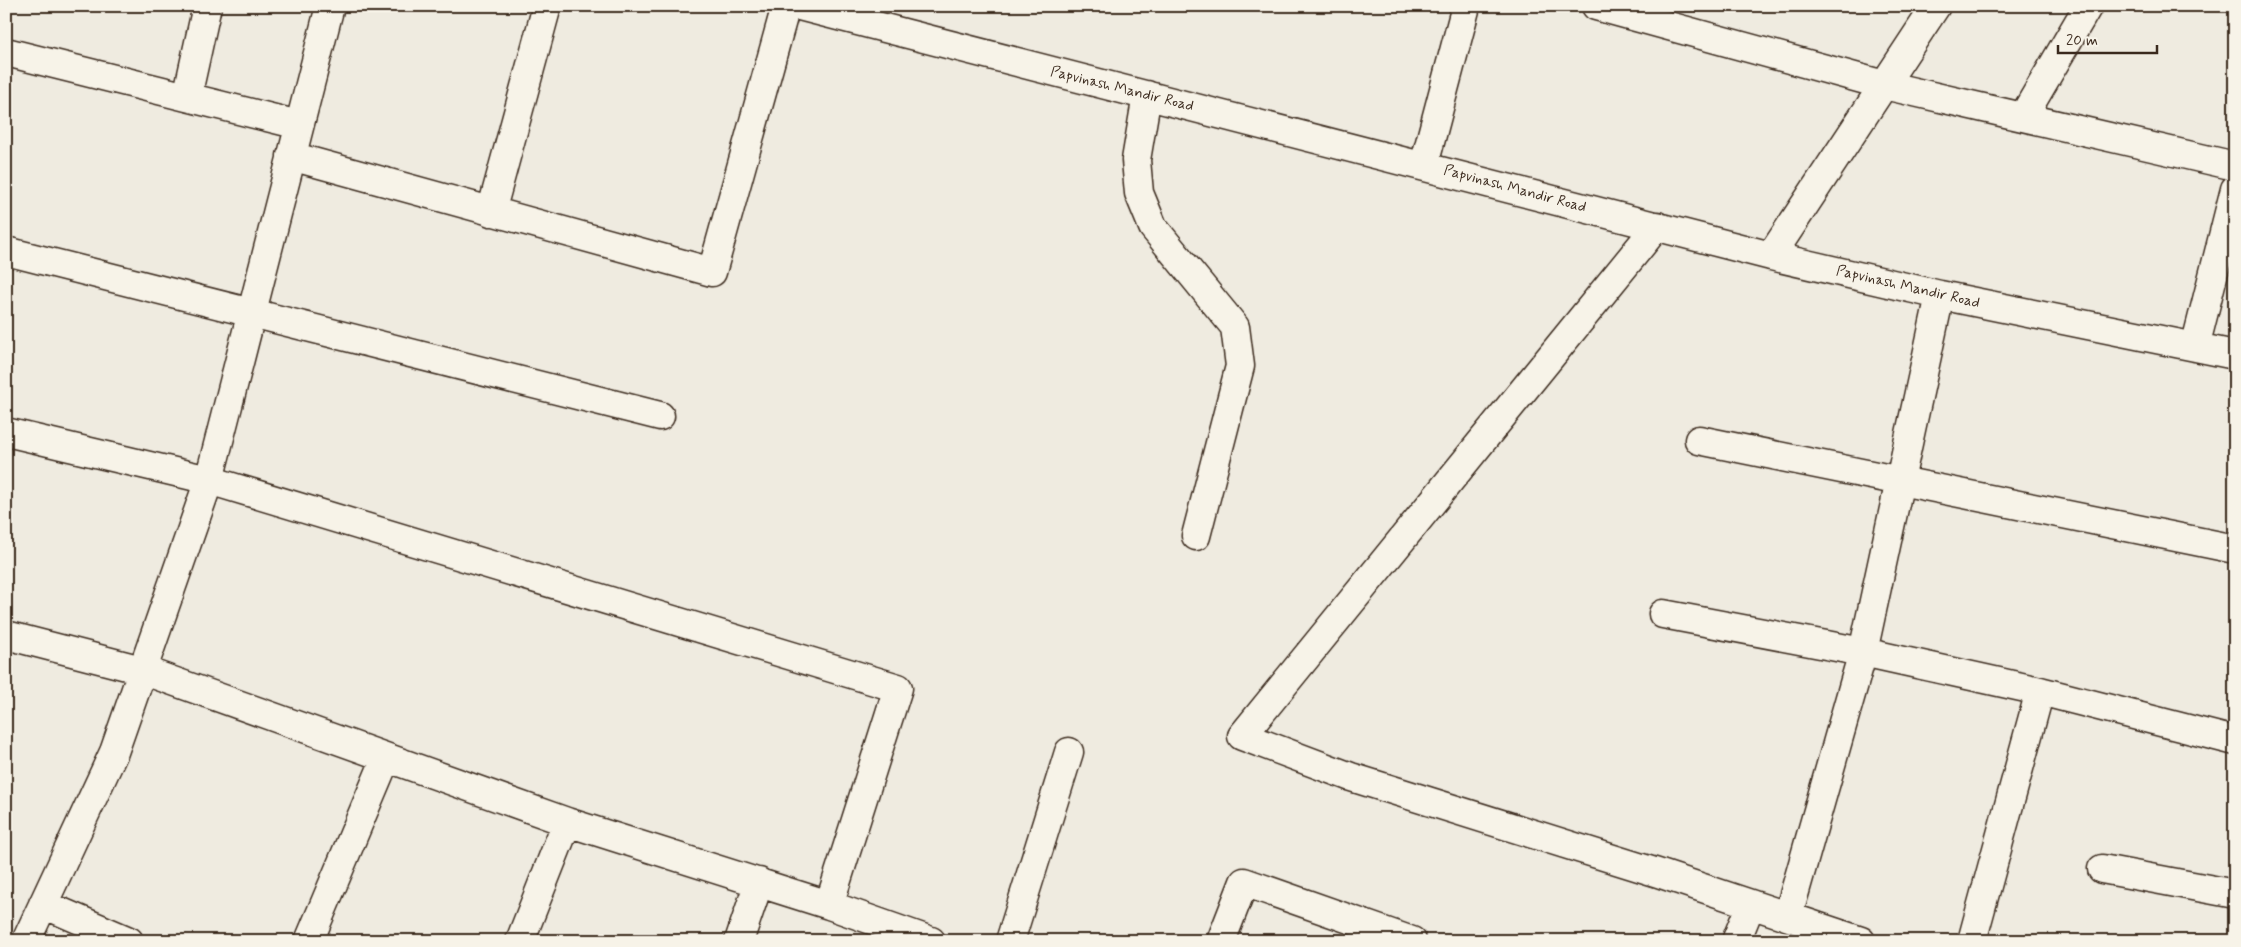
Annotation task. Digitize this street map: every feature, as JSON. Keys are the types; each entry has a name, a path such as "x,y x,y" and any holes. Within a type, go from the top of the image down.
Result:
{"street":[{"path":"187,97 207,6"},
{"path":"26,941 114,752 209,480 330,6"},
{"path":"491,212 547,6"},
{"path":"291,156 712,272 786,6"},
{"name":"Papvinash Mandir Road","path":"799,6 1424,165 1771,256 1940,296 2235,355"},
{"path":"1424,165 1466,6"},
{"path":"1596,6 1677,17 1884,85 2235,166"},
{"path":"1771,256 1936,6"},
{"path":"2023,117 2088,6"},
{"path":"6,52 299,125"},
{"path":"1147,95 1136,160 1139,193 1153,226 1235,327 1240,366 1196,536"},
{"path":"2195,347 2235,190"},
{"path":"1657,226 1242,736 1351,778 1658,873 1861,941"},
{"path":"6,251 660,416"},
{"path":"1788,916 1864,652 1940,296"},
{"path":"6,432 209,480 898,688 829,905"},
{"path":"1699,440 2235,549"},
{"path":"1663,614 1864,652 2040,691 2235,741"},
{"path":"6,635 142,670 567,822 759,882 931,941"},
{"path":"1972,941 2040,691"},
{"path":"1010,941 1068,752"},
{"path":"309,941 386,758"},
{"path":"520,941 567,822"},
{"path":"2102,869 2235,894"},
{"path":"739,941 759,882"},
{"path":"1221,941 1244,882 1412,941"},
{"path":"43,904 129,941"},
{"path":"1736,941 1751,904"}]}
